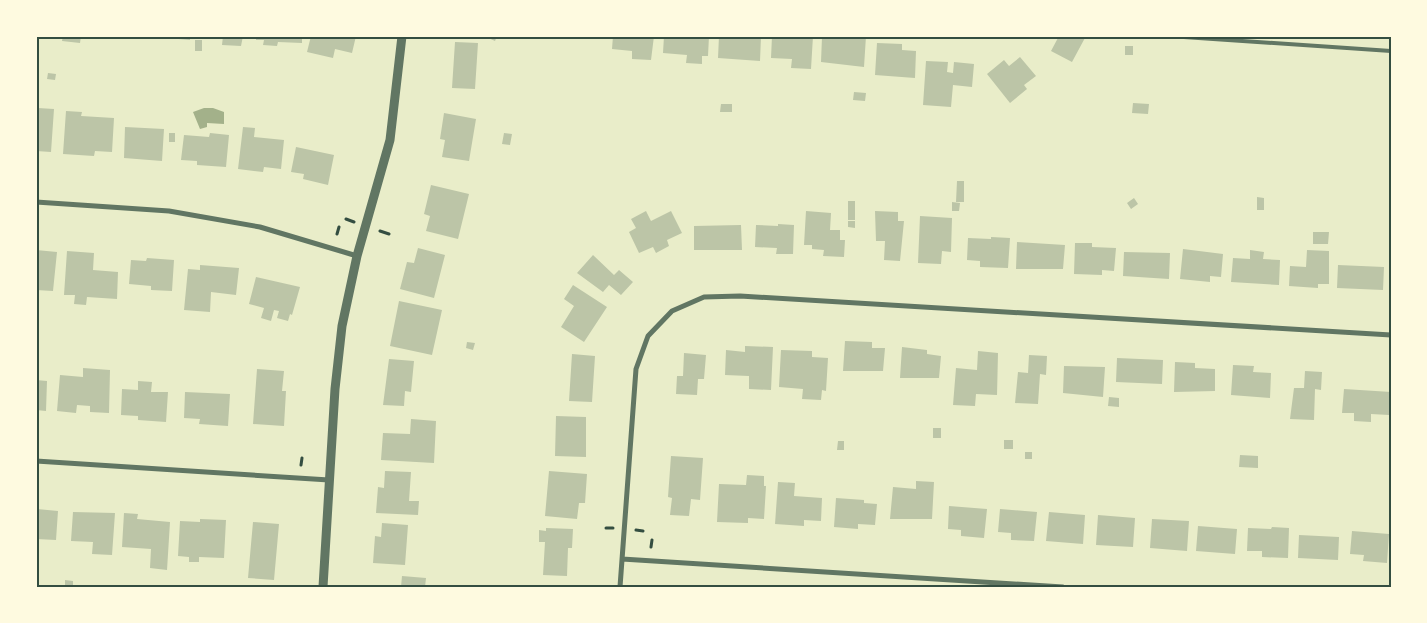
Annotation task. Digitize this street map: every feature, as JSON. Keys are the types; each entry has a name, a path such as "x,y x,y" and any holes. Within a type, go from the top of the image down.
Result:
{"street":[{"path":"323,587 329,480 342,326 357,256 390,140 402,36"},
{"path":"36,202 169,211 260,227 357,256"},
{"path":"620,587 636,369 648,336 672,311 704,297 740,296 1391,335"},
{"path":"36,461 329,480"},
{"path":"622,559 1063,587"}],"lane":[{"path":"1169,36 1391,51"}],"path":[{"path":"346,219 355,223"},
{"path":"337,234 339,228"},
{"path":"380,231 389,234"},
{"path":"302,458 302,465"},
{"path":"606,528 614,528"},
{"path":"636,530 643,531"},
{"path":"651,548 652,540"}],"shaded area":[{"path":"204,108 213,108 224,112 224,124 207,123 207,127 200,129 193,112"}],"building":[{"path":"63,36 81,36 80,43 62,41"},
{"path":"167,36 190,36 190,40 167,38"},
{"path":"223,36 243,36 241,46 222,45"},
{"path":"256,36 302,36 302,43 278,42 277,46 263,45 264,40 256,40"},
{"path":"311,36 356,36 352,53 335,49 333,58 307,52"},
{"path":"484,36 497,36 495,41"},
{"path":"613,36 654,36 651,60 632,59 632,51 612,49"},
{"path":"664,36 709,36 708,56 702,56 702,64 686,63 687,55 663,53"},
{"path":"719,36 761,36 760,61 718,58"},
{"path":"772,36 813,36 811,69 791,68 792,59 771,58"},
{"path":"866,36 864,67 821,62 822,37"},
{"path":"1059,36 1086,36 1072,62 1051,51"},
{"path":"195,40 202,40 202,51 195,51"},
{"path":"455,42 478,43 475,89 452,88"},
{"path":"877,43 902,44 902,50 916,51 915,78 875,75"},
{"path":"1125,46 1133,46 1133,55 1125,55"},
{"path":"1020,57 1036,76 1024,85 1027,89 1010,103 987,74 1004,60 1009,66"},
{"path":"926,61 948,62 947,72 953,73 954,62 974,64 972,87 953,85 951,107 923,105"},
{"path":"48,73 56,74 55,80 47,79"},
{"path":"854,92 866,93 865,101 853,100"},
{"path":"1133,103 1149,104 1148,114 1132,113"},
{"path":"721,104 732,104 732,112 720,112"},
{"path":"38,108 54,109 51,152 36,151"},
{"path":"66,111 82,112 81,116 114,118 112,152 95,151 94,156 63,154"},
{"path":"444,113 476,119 469,161 442,157 445,140 440,139"},
{"path":"125,127 164,129 162,161 124,158"},
{"path":"243,127 255,128 254,137 284,140 281,169 264,167 263,172 238,169"},
{"path":"169,133 175,133 175,142 169,142"},
{"path":"210,133 229,135 226,167 197,165 197,161 181,160 184,135 209,137"},
{"path":"504,133 512,134 510,145 502,144"},
{"path":"296,147 334,155 328,185 303,179 304,174 291,172"},
{"path":"957,181 964,181 964,202 956,202"},
{"path":"431,185 469,194 458,239 426,231 430,216 424,214"},
{"path":"1257,197 1264,198 1264,210 1257,210"},
{"path":"1134,198 1138,204 1131,209 1127,203"},
{"path":"848,201 855,201 855,220 848,220"},
{"path":"952,202 960,203 959,211 952,211"},
{"path":"646,211 651,221 671,211 682,233 667,240 669,246 656,253 653,247 639,253 629,232 636,228 631,219"},
{"path":"806,211 831,213 830,230 840,230 840,240 845,240 844,257 823,256 824,250 812,249 812,245 804,245"},
{"path":"875,211 898,212 898,221 904,221 900,261 884,260 885,241 876,241"},
{"path":"920,216 952,218 951,252 942,251 941,264 918,263"},
{"path":"848,221 855,221 855,228 848,227"},
{"path":"778,224 794,225 793,254 776,254 777,248 755,247 756,225 778,226"},
{"path":"741,225 742,250 694,250 694,226"},
{"path":"1313,232 1329,232 1328,244 1313,244"},
{"path":"991,237 1010,238 1008,268 980,267 980,261 967,260 968,238 991,239"},
{"path":"1017,242 1065,245 1063,269 1016,269"},
{"path":"1075,243 1092,243 1092,247 1116,248 1114,271 1102,270 1102,275 1074,274"},
{"path":"418,248 445,255 434,298 400,289 407,262 414,263"},
{"path":"1183,249 1223,254 1221,277 1210,276 1210,282 1180,279"},
{"path":"36,250 57,252 53,291 36,290"},
{"path":"1250,250 1264,252 1263,259 1280,260 1279,285 1231,282 1233,258 1250,259"},
{"path":"1307,250 1329,251 1329,284 1318,284 1318,288 1289,286 1290,266 1306,267"},
{"path":"67,251 94,253 93,270 118,272 117,299 87,297 86,305 74,304 75,295 64,295"},
{"path":"1124,252 1170,253 1169,279 1123,276"},
{"path":"593,255 614,275 619,270 633,282 621,295 609,285 603,292 577,273"},
{"path":"147,258 174,260 172,291 151,290 151,286 129,284 131,260 146,261"},
{"path":"200,265 239,268 236,295 211,292 210,312 184,310 188,269 200,270"},
{"path":"1338,265 1384,267 1383,290 1337,288"},
{"path":"256,277 300,287 292,315 290,314 288,321 277,318 279,311 274,310 271,321 261,318 264,308 249,304"},
{"path":"573,285 607,307 584,342 561,327 574,306 564,299"},
{"path":"399,301 442,310 432,355 390,346"},
{"path":"845,341 872,342 872,348 885,348 883,371 843,371"},
{"path":"467,342 475,343 473,350 466,348"},
{"path":"745,346 773,347 771,390 749,389 749,376 725,375 726,350 745,352"},
{"path":"902,347 927,350 927,354 941,356 939,378 900,378"},
{"path":"781,350 812,351 812,357 828,358 826,391 822,390 821,400 802,399 803,389 779,387"},
{"path":"978,351 998,353 997,395 976,394 975,406 953,405 956,368 977,370"},
{"path":"684,353 706,355 704,379 698,379 697,395 676,394 677,376 683,376"},
{"path":"572,354 595,356 592,402 569,401"},
{"path":"1029,355 1047,356 1046,375 1040,374 1038,404 1015,403 1018,372 1028,373"},
{"path":"1117,358 1163,360 1162,384 1116,382"},
{"path":"389,359 414,361 411,392 405,391 404,406 383,405"},
{"path":"1175,362 1195,363 1195,368 1215,369 1215,391 1174,392"},
{"path":"1233,365 1254,366 1253,372 1271,373 1270,398 1231,395"},
{"path":"1064,366 1105,367 1103,397 1063,393"},
{"path":"83,368 110,370 109,413 90,412 90,406 77,405 76,413 57,411 60,375 83,377"},
{"path":"257,369 284,371 282,391 286,391 284,426 253,424"},
{"path":"1305,371 1322,372 1321,390 1315,389 1314,420 1290,419 1294,388 1304,388"},
{"path":"36,380 47,381 46,411 36,410"},
{"path":"138,381 152,382 151,392 168,392 166,422 138,420 138,416 121,415 122,389 138,390"},
{"path":"1344,389 1391,392 1389,415 1371,414 1371,422 1354,421 1354,413 1342,413"},
{"path":"185,392 230,394 228,426 199,424 200,419 184,418"},
{"path":"1109,397 1119,398 1119,407 1108,406"},
{"path":"556,416 586,417 586,457 555,456"},
{"path":"411,419 436,421 434,463 381,460 383,433 410,434"},
{"path":"933,428 941,428 941,438 933,438"},
{"path":"1004,440 1013,440 1013,449 1004,449"},
{"path":"838,441 844,441 844,450 837,450"},
{"path":"1025,452 1032,452 1032,459 1025,459"},
{"path":"1240,455 1258,456 1258,468 1239,467"},
{"path":"671,456 703,458 700,500 691,499 689,516 670,515 672,498 668,497"},
{"path":"385,471 411,472 409,501 419,501 418,515 376,513 378,487 384,488"},
{"path":"549,471 587,474 585,503 579,503 577,519 545,516"},
{"path":"747,475 764,476 764,486 766,486 764,519 748,518 748,523 717,522 719,484 746,485"},
{"path":"916,481 934,482 932,519 890,519 893,487 916,489"},
{"path":"778,482 795,483 794,496 822,498 821,521 804,520 804,526 775,524"},
{"path":"836,498 864,500 864,503 877,504 875,525 858,524 858,529 834,527"},
{"path":"949,506 987,509 984,538 961,536 961,530 948,529"},
{"path":"37,509 58,511 56,540 36,539"},
{"path":"1000,509 1037,512 1034,541 1011,540 1011,533 998,532"},
{"path":"73,512 115,513 112,555 92,554 93,542 71,541"},
{"path":"1049,512 1085,515 1083,544 1046,541"},
{"path":"124,513 138,514 137,519 170,522 167,570 150,568 151,549 122,547"},
{"path":"1098,515 1135,518 1133,547 1096,545"},
{"path":"200,519 226,520 224,558 199,557 199,562 189,562 189,557 178,556 180,521 200,522"},
{"path":"1152,519 1189,521 1187,551 1150,548"},
{"path":"253,522 279,524 274,580 248,578"},
{"path":"382,523 408,525 405,565 373,563 375,536 381,537"},
{"path":"1198,526 1237,529 1235,554 1196,551"},
{"path":"1272,527 1289,528 1288,558 1262,557 1262,551 1247,551 1248,528 1271,529"},
{"path":"546,528 573,529 572,548 568,548 567,576 543,575 545,542 539,542 539,530 546,531"},
{"path":"1352,531 1389,534 1387,563 1363,561 1364,555 1350,554"},
{"path":"1299,535 1339,537 1338,560 1298,558"},
{"path":"402,576 426,578 425,587 401,587"},
{"path":"65,580 73,581 73,587 65,587"}]}
